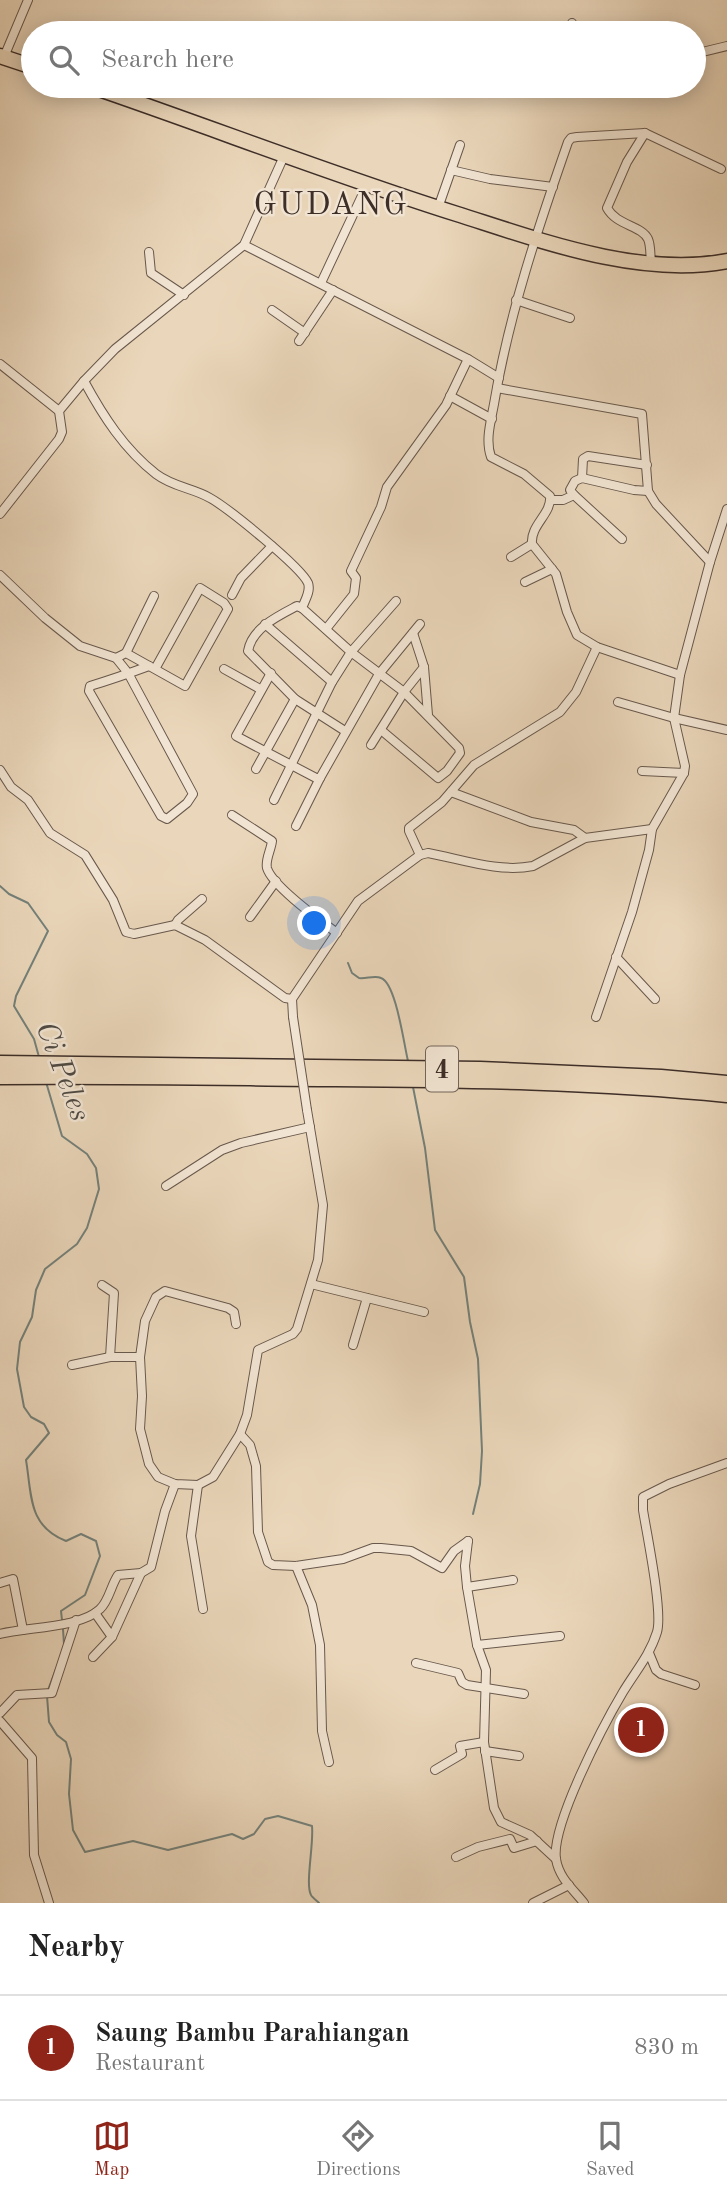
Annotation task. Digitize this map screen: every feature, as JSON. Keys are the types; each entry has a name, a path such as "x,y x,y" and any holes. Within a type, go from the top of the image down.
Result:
{"highway":[{"path":"2,57 21,63"},
{"path":"123,98 368,185 583,252 688,265 727,261"},
{"name":"4","path":"0,1063 481,1080 659,1088 727,1095"},
{"name":"4","path":"0,1077 254,1068 480,1069 661,1077 727,1083"}],"street":[{"path":"2,57 28,0"},
{"path":"706,51 727,46"},
{"path":"645,133 627,162 607,208 619,222 645,235 651,262"},
{"path":"551,500 547,493 524,474 491,457 488,445 497,387 516,300 571,138 645,133 721,169"},
{"path":"438,208 460,145"},
{"path":"59,411 83,381 115,349 244,246 284,156"},
{"path":"451,170 490,179 553,187"},
{"path":"321,283 368,185"},
{"path":"244,246 468,359 499,378"},
{"path":"149,252 151,273 184,295"},
{"path":"299,341 334,290"},
{"path":"516,300 570,318"},
{"path":"272,310 305,332"},
{"path":"326,629 354,594 356,578 351,571 376,518 387,487 450,396 468,359"},
{"path":"0,364 59,411 62,432 0,514"},
{"path":"83,381 106,421 132,452 157,475 173,485 209,497 236,516 272,546 307,581 310,589 302,608"},
{"path":"497,387 639,412 644,416 648,491 656,504 710,562"},
{"path":"450,396 492,419"},
{"path":"582,478 583,459 588,456 647,465"},
{"path":"622,539 574,495 570,490 571,486 582,478 648,491"},
{"path":"551,500 563,500 574,495"},
{"path":"551,500 533,531 532,544 558,577 572,626 578,635 597,647 680,676"},
{"path":"596,1017 632,912 652,829 684,773 685,766 674,718 680,676 727,509"},
{"path":"511,556 532,544"},
{"path":"232,595 241,578 272,546"},
{"path":"525,582 552,569"},
{"path":"0,575 45,618 80,646 116,658 128,673 193,794 187,803 167,819 161,816 89,691 90,686 128,673 152,667 200,588 224,603 228,610 187,684 182,685 152,667 126,653"},
{"path":"116,658 126,653 154,596"},
{"path":"274,800 332,682 351,652 396,601"},
{"path":"345,731 295,699 248,651 251,641 265,624 296,606 302,608 351,652 404,692 460,750 459,755 441,777 431,774 381,730"},
{"path":"265,624 332,682"},
{"path":"296,826 345,731 379,674 420,624"},
{"path":"413,633 424,667 428,715"},
{"path":"420,855 409,829 442,802 474,765 561,712 569,704 597,647"},
{"path":"371,745 404,692 424,667"},
{"path":"224,669 260,689"},
{"path":"271,673 236,735 320,778"},
{"path":"256,769 295,699"},
{"path":"618,702 727,730"},
{"path":"0,770 11,787 34,808 50,832 85,855 113,900 126,932 134,933 175,925 205,940 285,998 292,999"},
{"path":"642,771 684,773"},
{"path":"451,792 531,822 574,830 586,838"},
{"path":"232,815 272,841 266,864 268,871 297,904 337,933"},
{"path":"236,1324 232,1309 162,1291 156,1297 145,1321 140,1357 140,1429 149,1464 158,1477 175,1484 198,1485 213,1477 240,1434 251,1400 257,1353 264,1345 292,1334 297,1329 318,1260 323,1214 292,999 358,901 420,855 428,853 494,866 524,867 533,866 586,838 652,829"},
{"path":"250,917 276,881"},
{"path":"175,925 202,899"},
{"path":"616,957 655,999"},
{"path":"166,1186 222,1150 310,1127"},
{"path":"311,1284 424,1312"},
{"path":"102,1285 114,1293 110,1357"},
{"path":"353,1345 367,1298"},
{"path":"72,1365 110,1357 140,1357"},
{"path":"240,1434 250,1446 256,1466 258,1532 268,1562 273,1565 296,1566 343,1559 381,1548 411,1551 442,1568 453,1552 468,1541 465,1566 467,1587 477,1645 486,1670 485,1747 494,1808 497,1816 506,1825 530,1835 556,1859"},
{"path":"584,1903 560,1874 555,1841 578,1783 623,1692 649,1653 659,1623 643,1497 669,1484 727,1463"},
{"path":"0,1633 71,1622 95,1613 105,1603 118,1576 141,1573 151,1567 165,1511 175,1484"},
{"path":"198,1485 191,1536 203,1609"},
{"path":"296,1566 308,1594 320,1645 322,1731 329,1762"},
{"path":"93,1657 112,1637 141,1573"},
{"path":"0,1583 13,1580 23,1630"},
{"path":"467,1587 513,1580"},
{"path":"95,1613 112,1637"},
{"path":"0,1713 17,1695 46,1694 54,1691 71,1622"},
{"path":"477,1645 559,1636"},
{"path":"649,1653 656,1670 661,1674 695,1685"},
{"path":"416,1663 456,1672 464,1684 524,1694"},
{"path":"0,1721 32,1758 34,1855 49,1903"},
{"path":"435,1770 462,1754 460,1746 485,1747 519,1756"},
{"path":"456,1857 478,1847 510,1839 514,1848 537,1841"},
{"path":"533,1903 569,1885"}],"waterway":[{"name":"Ci Peles","path":"0,886 9,894 28,903 48,931 16,996 14,1006 34,1039 39,1057"},
{"path":"348,963 352,973 359,978 379,977 386,982 395,1002 408,1061"},
{"name":"Ci Peles","path":"46,1082 62,1136 87,1154 96,1168 99,1189 87,1228 77,1244 45,1269 36,1290 32,1317 20,1342 17,1369 24,1407 31,1417 44,1424 49,1433 26,1460 31,1497 38,1518 54,1535 66,1541 81,1534 96,1541 100,1556 85,1595 61,1611 62,1620"},
{"path":"413,1087 425,1148 435,1230 464,1277 478,1359 482,1451 480,1484 473,1514"},
{"name":"Ci Peles","path":"63,1629 64,1644"},
{"name":"Ci Peles","path":"48,1690 56,1669"},
{"name":"Ci Peles","path":"47,1696 49,1722 57,1735 66,1742 71,1759 69,1794 73,1830 85,1852 133,1841 168,1850 232,1834 243,1839 254,1834 265,1819 278,1816 312,1826 309,1890 319,1903"}],"place":[{"name":"Saung Bambu Parahiangan","path":"641,1730"}],"district":[{"name":"GUDANG","path":"331,203"}]}
